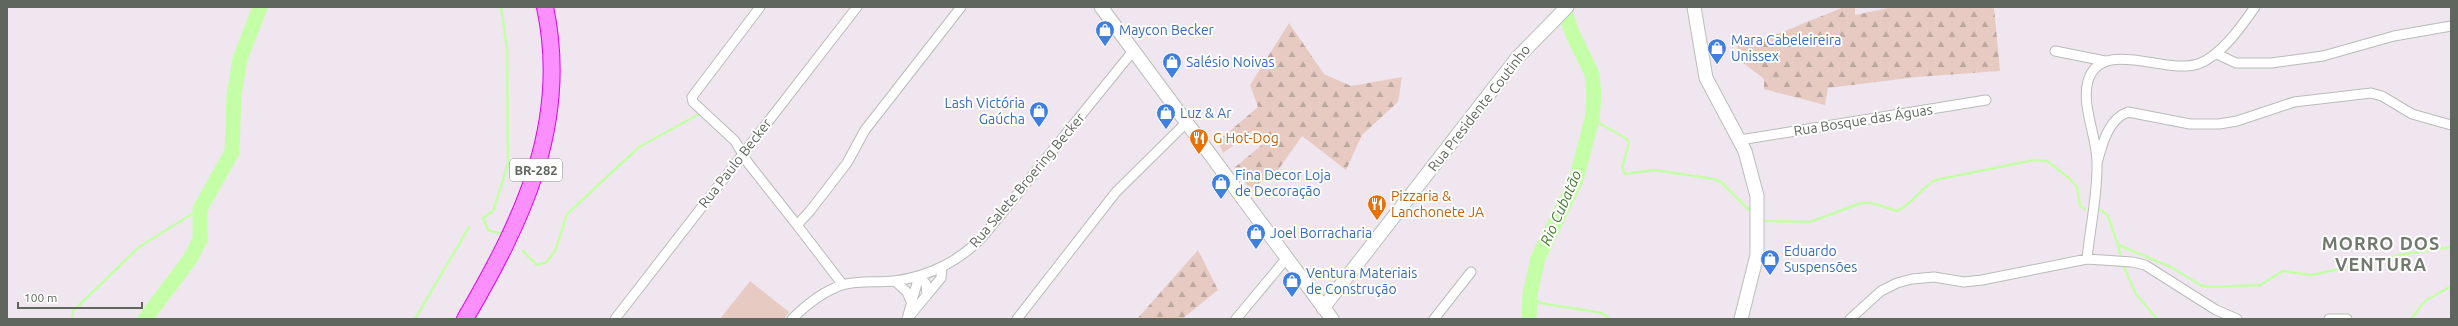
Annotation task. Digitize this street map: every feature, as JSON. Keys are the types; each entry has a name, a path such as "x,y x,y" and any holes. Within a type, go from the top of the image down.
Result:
{"highway":[{"name":"BR-282","path":"465,319 514,230 541,154 548,118 550,87 550,54 545,7"}],"main road":[{"path":"1101,7 1286,259 1332,319"},
{"name":"Rua Presidente Coutinho","path":"1323,308 1516,58 1567,7"},
{"path":"1694,7 1706,78 1740,140 1752,173 1758,227 1755,266 1741,319"}],"street":[{"path":"760,7 692,97 693,102 735,141 742,154 843,285"},
{"name":"Rua Paulo Becker","path":"615,319 857,7"},
{"path":"797,225 810,211 847,162 858,141 873,120 961,7"},
{"path":"2055,51 2105,60 2118,58 2172,66 2189,66 2198,64 2217,54 2255,7"},
{"path":"2217,54 2236,62 2272,64 2323,56 2394,36 2451,26"},
{"name":"Rua Salete Broering Becker","path":"792,319 814,300 843,285 895,281 918,276 942,267 966,253 985,234 1133,50"},
{"path":"2097,163 2088,107 2087,86 2094,69 2105,60"},
{"path":"2087,259 2097,163 2102,142 2108,130 2119,117 2128,112 2190,124 2219,124 2238,121 2294,102 2371,92 2382,96 2412,114 2451,125"},
{"name":"Rua Bosque das Águas","path":"1740,140 1986,100"},
{"path":"1017,319 1116,192 1186,123"},
{"path":"1236,319 1286,259"},
{"path":"1850,319 1881,291 1904,281 1934,277 1964,282 1982,280 2087,259 2132,262 2145,265 2216,310 2237,319"},
{"path":"907,319 941,278 942,267"},
{"path":"1434,319 1471,272"},
{"path":"918,276 926,284 927,295"},
{"path":"907,319 918,276"},
{"path":"895,281 907,292 912,304"},
{"path":"2329,319 2347,319"}],"green space":[{"path":"1844,7 1855,7 1855,15 1893,7 1994,7 2000,71 1917,77 1828,88 1825,105 1764,89 1764,79 1742,62 1736,43 1765,39"},
{"path":"1289,23 1324,74 1351,86 1402,77 1398,102 1362,135 1346,170 1302,136 1278,170 1250,189 1234,168 1263,144 1253,131 1223,153 1218,141 1258,107 1250,85"},
{"path":"1198,250 1218,290 1182,319 1137,319"},
{"path":"750,281 789,312 784,319 720,319"}],"waterway":[{"path":"145,319 190,259 200,240 200,209 232,152 234,95 240,59 260,7"},
{"path":"501,7 507,49 508,164 493,211 483,218 488,230 501,234"},
{"name":"Rio Cubatão","path":"1529,319 1530,294 1538,258 1576,180 1592,119 1594,95 1592,74 1573,35 1563,7"},
{"path":"523,251 537,265 547,262 555,251 567,214 639,147 699,114"},
{"path":"1592,119 1627,139 1629,143 1622,168 1625,174 1654,170 1714,179 1721,182 1751,212"},
{"path":"1766,221 1810,222 1861,203 1872,203 1897,211 1908,204 1935,180 2034,160 2047,161 2069,178 2077,187 2080,206 2085,209"},
{"path":"72,319 73,311 139,247 200,209"},
{"path":"2101,210 2108,216 2118,245 2171,267 2202,286 2214,287 2260,285 2283,271 2312,275 2405,254 2451,247"},
{"path":"415,319 469,227"},
{"path":"2118,245 2121,257"},
{"path":"2123,265 2136,294 2157,319"},
{"path":"2411,319 2425,301 2451,286"},
{"path":"1530,294 1540,303 1602,313 1608,317"}],"place":[{"name":"Maycon Becker","path":"1105,47"},
{"name":"Mara Cabeleireira Unissex","path":"1717,65"},
{"name":"Salésio Noivas","path":"1172,79"},
{"name":"Lash Victória Gaúcha","path":"1039,128"},
{"name":"Luz & Ar","path":"1166,130"},
{"name":"G Hot-Dog","path":"1199,155"},
{"name":"Fina Decor Loja de Decoração","path":"1221,200"},
{"name":"Pizzaria & Lanchonete JA","path":"1377,221"},
{"name":"Joel Borracharia","path":"1256,250"},
{"name":"Eduardo Suspensões","path":"1770,276"},
{"name":"Ventura Materiais de Construção","path":"1292,298"}],"district":[{"name":"MORRO DOS VENTURA","path":"2381,254"}]}
